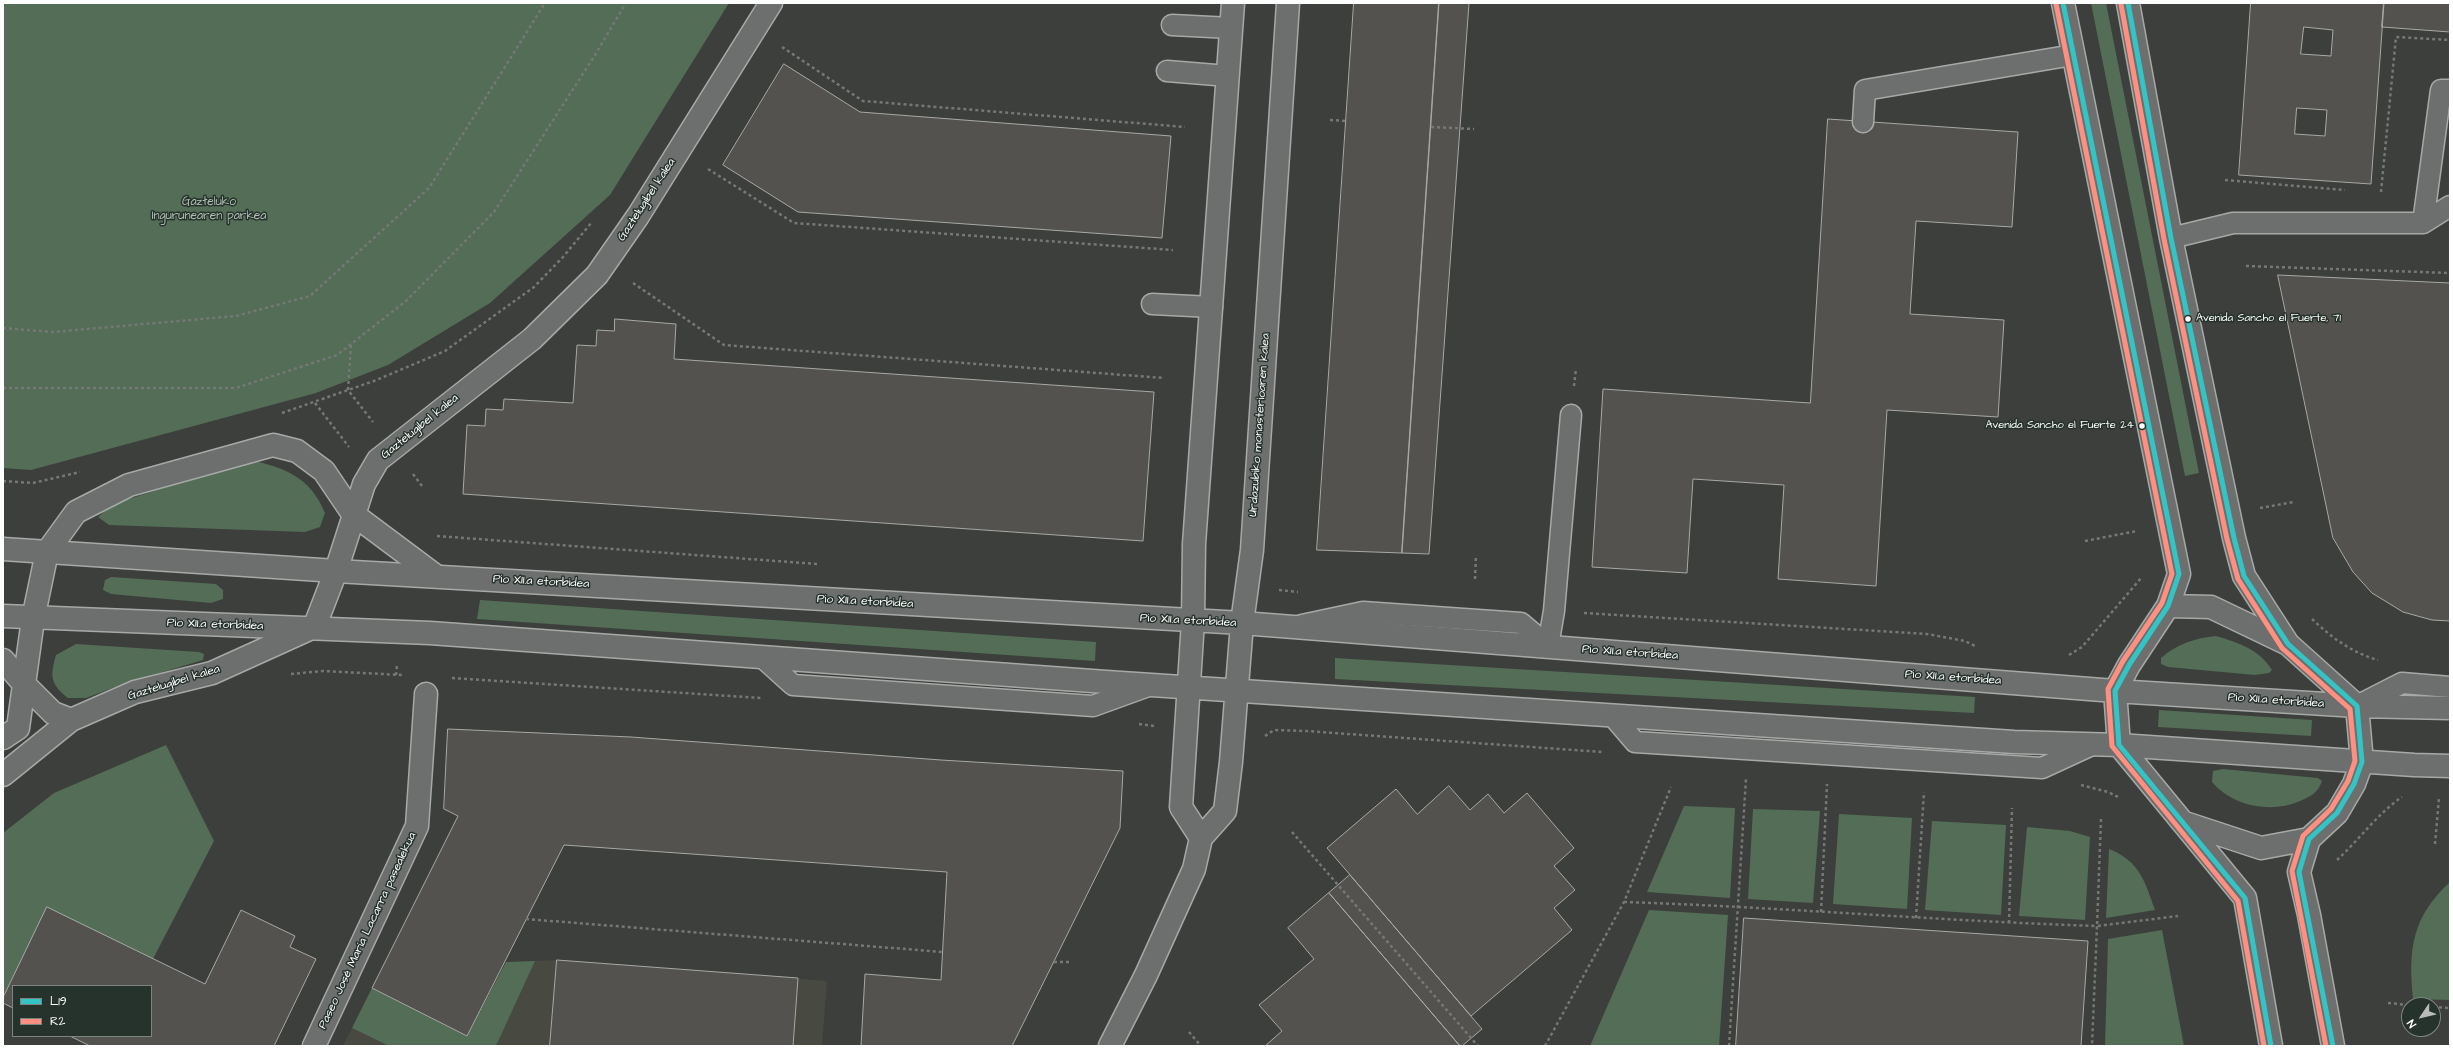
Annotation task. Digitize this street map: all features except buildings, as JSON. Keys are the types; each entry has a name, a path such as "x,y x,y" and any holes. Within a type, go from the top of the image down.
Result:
{"main road":[{"name":"Gaztelugibel kalea","path":"3,775 71,720 135,692 212,673 314,628 336,571 364,484 378,460 532,339 597,275 638,216 771,3"},
{"path":"1201,838 1181,807 1182,756 1189,687 1193,621 1194,544 1233,3"},
{"name":"Urdazubiko monasterioaren kalea","path":"1110,1046 1146,975 1194,869 1201,838 1225,811 1242,623 1252,550 1288,3"},
{"path":"2063,3 2179,574 2168,606 2129,665 2115,691 2119,745 2245,898 2272,1046"},
{"path":"2128,3 2171,238 2234,538 2244,576 2288,644 2357,706 2362,762 2354,784 2337,813 2309,839 2298,872 2309,915 2333,1046"},
{"path":"3,738 18,728 33,619 47,552 76,512 129,485 272,445 297,452 324,471 354,514 436,576"},
{"name":"Pio XII.a etorbidea","path":"3,549 336,571 1242,623 2115,691 2357,706 2450,708"},
{"path":"2168,606 2211,607 2288,644"},
{"name":"Pio XII.a etorbidea","path":"3,616 33,619 430,633 1153,685 2014,742 2119,745 2362,762 2450,766"},
{"path":"3,660 53,713 71,720"},
{"name":"Paseo José María Lacarra pasealekua","path":"314,1046 417,826 426,694"},
{"path":"2185,824 2261,848 2309,839"}],"lane":[{"path":"1172,25 1231,28"},
{"path":"1863,122 1865,90 2073,55"},
{"path":"1168,71 1228,76"},
{"path":"2423,223 2441,90 2450,90"},
{"path":"2171,238 2233,223 2423,223 2450,206"},
{"path":"1152,304 1212,307"},
{"path":"1548,646 1554,611 1571,415"},
{"path":"2357,706 2402,683 2450,687"}],"path":[{"path":"3,328 53,332 236,316 310,296 429,188 545,3"},
{"path":"3,388 236,388 337,355 406,301 494,212 596,55 626,3"},
{"path":"2374,192 2381,193 2396,37 2450,40"},
{"path":"782,47 863,101 1185,127"},
{"path":"1330,120 1347,121"},
{"path":"1431,127 1474,129"},
{"path":"708,169 794,223 1173,250"},
{"path":"2225,180 2350,190"},
{"path":"315,403 445,351 534,287 564,257 594,220"},
{"path":"2246,266 2450,273"},
{"path":"633,283 724,345 1164,378"},
{"path":"348,390 350,345"},
{"path":"1475,579 1476,555"},
{"path":"1729,1046 1746,777"},
{"path":"1821,912 1828,777"},
{"path":"1916,918 1925,784"},
{"path":"1545,1046 1624,902 1671,787"},
{"path":"2009,923 2012,808"},
{"path":"2092,1046 2101,819"},
{"path":"1292,832 1478,1046"},
{"path":"1624,902 1737,906 1916,918 2097,926 2178,916"},
{"path":"526,920 943,952"},
{"path":"1054,962 1072,962"},
{"path":"2388,1003 2401,1004"},
{"path":"1189,1032 1201,1046"}],"shaded area":[{"path":"557,960 827,981 822,1046 496,1046 535,961"},
{"path":"352,1028 389,1046 343,1046"}],"green space":[{"name":"Gazteluko Ingurunearen parkea","path":"3,3 729,3 610,195 490,303 388,365 316,393 31,470 3,468"},
{"path":"2091,3 2106,3 2199,473 2185,476"},
{"path":"252,460 287,471 305,483 319,501 325,513 320,527 305,532 109,525 98,517 113,504"},
{"path":"111,577 216,584 223,590 223,599 211,603 111,594 103,590 105,580"},
{"path":"480,600 1096,642 1095,661 477,619"},
{"path":"2216,636 2233,641 2255,652 2272,670 2269,673 2255,675 2168,667 2161,664 2161,658 2180,645 2201,638"},
{"path":"76,644 199,652 204,654 203,660 123,684 86,698 68,698 55,684 52,674 56,655"},
{"path":"1335,658 1975,697 1974,713 1335,679"},
{"path":"2159,710 2312,720 2311,736 2158,727"},
{"path":"166,745 214,841 153,959 14,975 3,998 3,833 54,793"},
{"path":"2223,769 2318,778 2322,781 2314,794 2300,801 2289,805 2265,807 2241,802 2220,790 2212,782 2213,771"},
{"path":"1684,806 1735,808 1730,898 1647,892"},
{"path":"1753,809 1820,811 1813,903 1748,899"},
{"path":"1839,814 1912,818 1907,909 1833,904"},
{"path":"1932,821 2006,825 2001,915 1925,910"},
{"path":"2027,827 2070,831 2090,837 2085,920 2019,916"},
{"path":"2109,849 2119,854 2135,866 2148,890 2155,910 2106,918"},
{"path":"2450,882 2450,1000 2441,1000 2441,997 2413,997 2411,965 2415,935 2427,908"},
{"path":"1649,910 1728,915 1719,1046 1590,1046"},
{"path":"2162,930 2184,1046 2105,1046 2108,939"},
{"path":"535,961 496,1046 389,1046 352,1028 372,988 467,1036 506,962"}],"transit line":[{"name":"L19","path":"2063,3 2179,574 2168,606 2129,665 2115,691 2119,745 2245,898 2271,1046"},
{"name":"L19","path":"2128,3 2171,238 2234,538 2244,576 2288,644 2357,706 2362,762 2354,784 2337,813 2309,839 2299,872 2333,1046"},
{"name":"R2","path":"2056,4 2172,574 2162,603 2123,661 2108,689 2112,746 2238,901 2264,1046"},
{"name":"R2","path":"2121,4 2164,239 2227,539 2238,579 2282,648 2350,709 2355,761 2348,781 2331,809 2303,836 2292,871 2326,1046"}],"place":[{"name":"Avenida Sancho el Fuerte, 71","path":"2188,319"},
{"name":"Avenida Sancho el Fuerte 24","path":"2142,426"}]}
